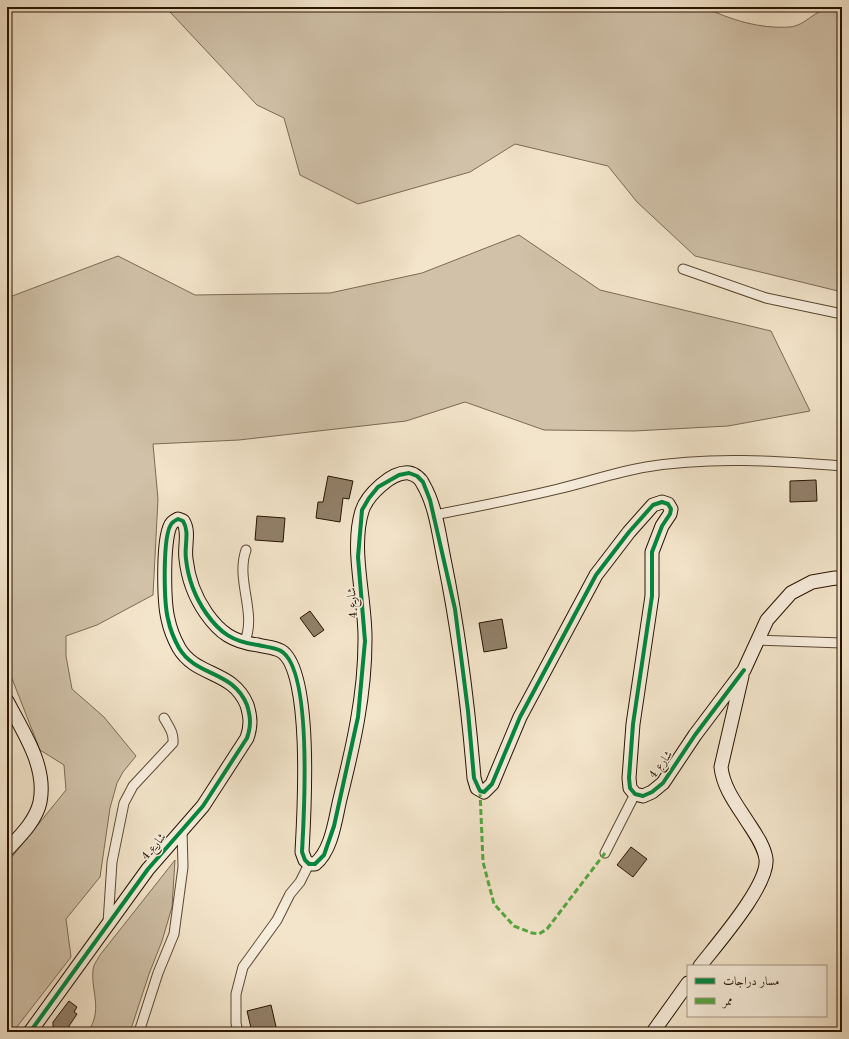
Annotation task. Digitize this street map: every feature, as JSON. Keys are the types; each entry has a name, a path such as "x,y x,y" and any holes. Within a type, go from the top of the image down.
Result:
{"street":[{"path":"683,269 766,298 842,314"},
{"path":"434,515 517,499 560,489 600,476 647,466 712,460 842,466"},
{"name":"شارع 4","path":"30,1032 148,869 203,806 247,738 250,726 250,715 241,692 234,684 190,660 180,649 172,635 165,596 165,554 170,527 172,523 178,519 183,520 186,527 185,557 187,571 197,596 213,623 221,632 244,643 270,647 281,651 289,658 297,677 303,727 306,783 302,852 305,860 309,864 315,864 324,855 334,826 358,717 365,641 358,557 362,510 378,487 399,474 409,473 417,476 423,482 434,515 454,609 468,711 474,778 477,788 484,792 492,784 523,710 596,575 629,532 653,505 662,502 668,504 671,509 670,514 662,526 652,552 652,596 633,724 629,778 630,788 635,794 643,796 652,792 663,783 695,735 744,670 767,620 791,592 812,582 835,578 842,579"},
{"path":"244,643 248,634 249,623 242,569 246,550"},
{"path":"758,640 842,643"},
{"path":"701,965 753,895 766,868 766,858 760,843 727,788 722,776 722,767 744,670"},
{"path":"7,701 36,758 40,785 40,803 27,828 7,850"},
{"path":"108,925 112,862 124,802 133,786 173,743 174,737 164,718"},
{"path":"605,853 635,794"},
{"path":"139,1032 158,973 174,934 183,867 182,829"},
{"path":"238,1032 236,1023 236,994 243,967 277,920 290,894 300,882 309,864"},
{"path":"653,1032 687,984"}],"shaded area":[{"path":"182,7 704,7 735,20 768,27 790,27 797,25 815,14 827,9 834,8 842,11 842,292 695,256 637,202 608,166 515,144 470,172 358,204 300,175 284,118 257,105 170,12"},
{"path":"519,235 600,290 771,331 810,411 728,426 634,431 544,430 465,402 406,421 239,440 153,444 158,499 153,595 97,625 66,636 66,656 72,689 104,717 136,756 123,772 117,783 110,808 100,877 66,919 71,957 13,1032 7,1032 7,863 66,790 64,765 40,750 7,666 7,298 118,256 195,295 330,293 422,273"},
{"path":"175,860 172,907 162,941 149,974 130,1032 88,1032 95,1016 96,1008 93,978 93,968 95,964 100,955"}],"building":[{"path":"328,476 353,481 349,499 343,498 340,522 316,518 318,502 323,502"},
{"path":"816,480 817,501 790,502 790,481"},
{"path":"257,516 285,518 283,542 255,540"},
{"path":"310,611 324,630 314,637 300,618"},
{"path":"502,619 507,648 484,652 479,623"},
{"path":"631,847 647,859 633,877 617,865"},
{"path":"69,1001 77,1007 74,1012 77,1014 69,1026 69,1032 53,1032 53,1022"},
{"path":"271,1005 277,1031 252,1032 247,1011"}],"marked path":[{"path":"480,791 483,862 494,904 514,926 539,934 547,929 605,853"}],"cycle path":[{"path":"30,1032 148,869 203,806 247,738 250,726 249,714 247,705 241,694 233,685 204,670 186,657 179,648 171,630 168,619 166,599 165,554 169,530 172,523 177,519 183,521 185,525 188,573 202,607 211,620 222,631 234,639 281,651 291,664 298,685 302,713 305,778 302,852 305,860 309,864 315,864 324,855 334,826 358,717 365,641 358,557 362,510 378,487 399,475 409,473 417,476 423,482 430,500 455,609 468,711 474,778 480,791 484,792 492,784 520,717 596,575 629,532 653,505 662,502 668,504 671,509 670,514 662,526 652,552 652,596 633,724 629,778 630,788 635,794 643,796 652,792 663,783 695,735 744,670"}]}
